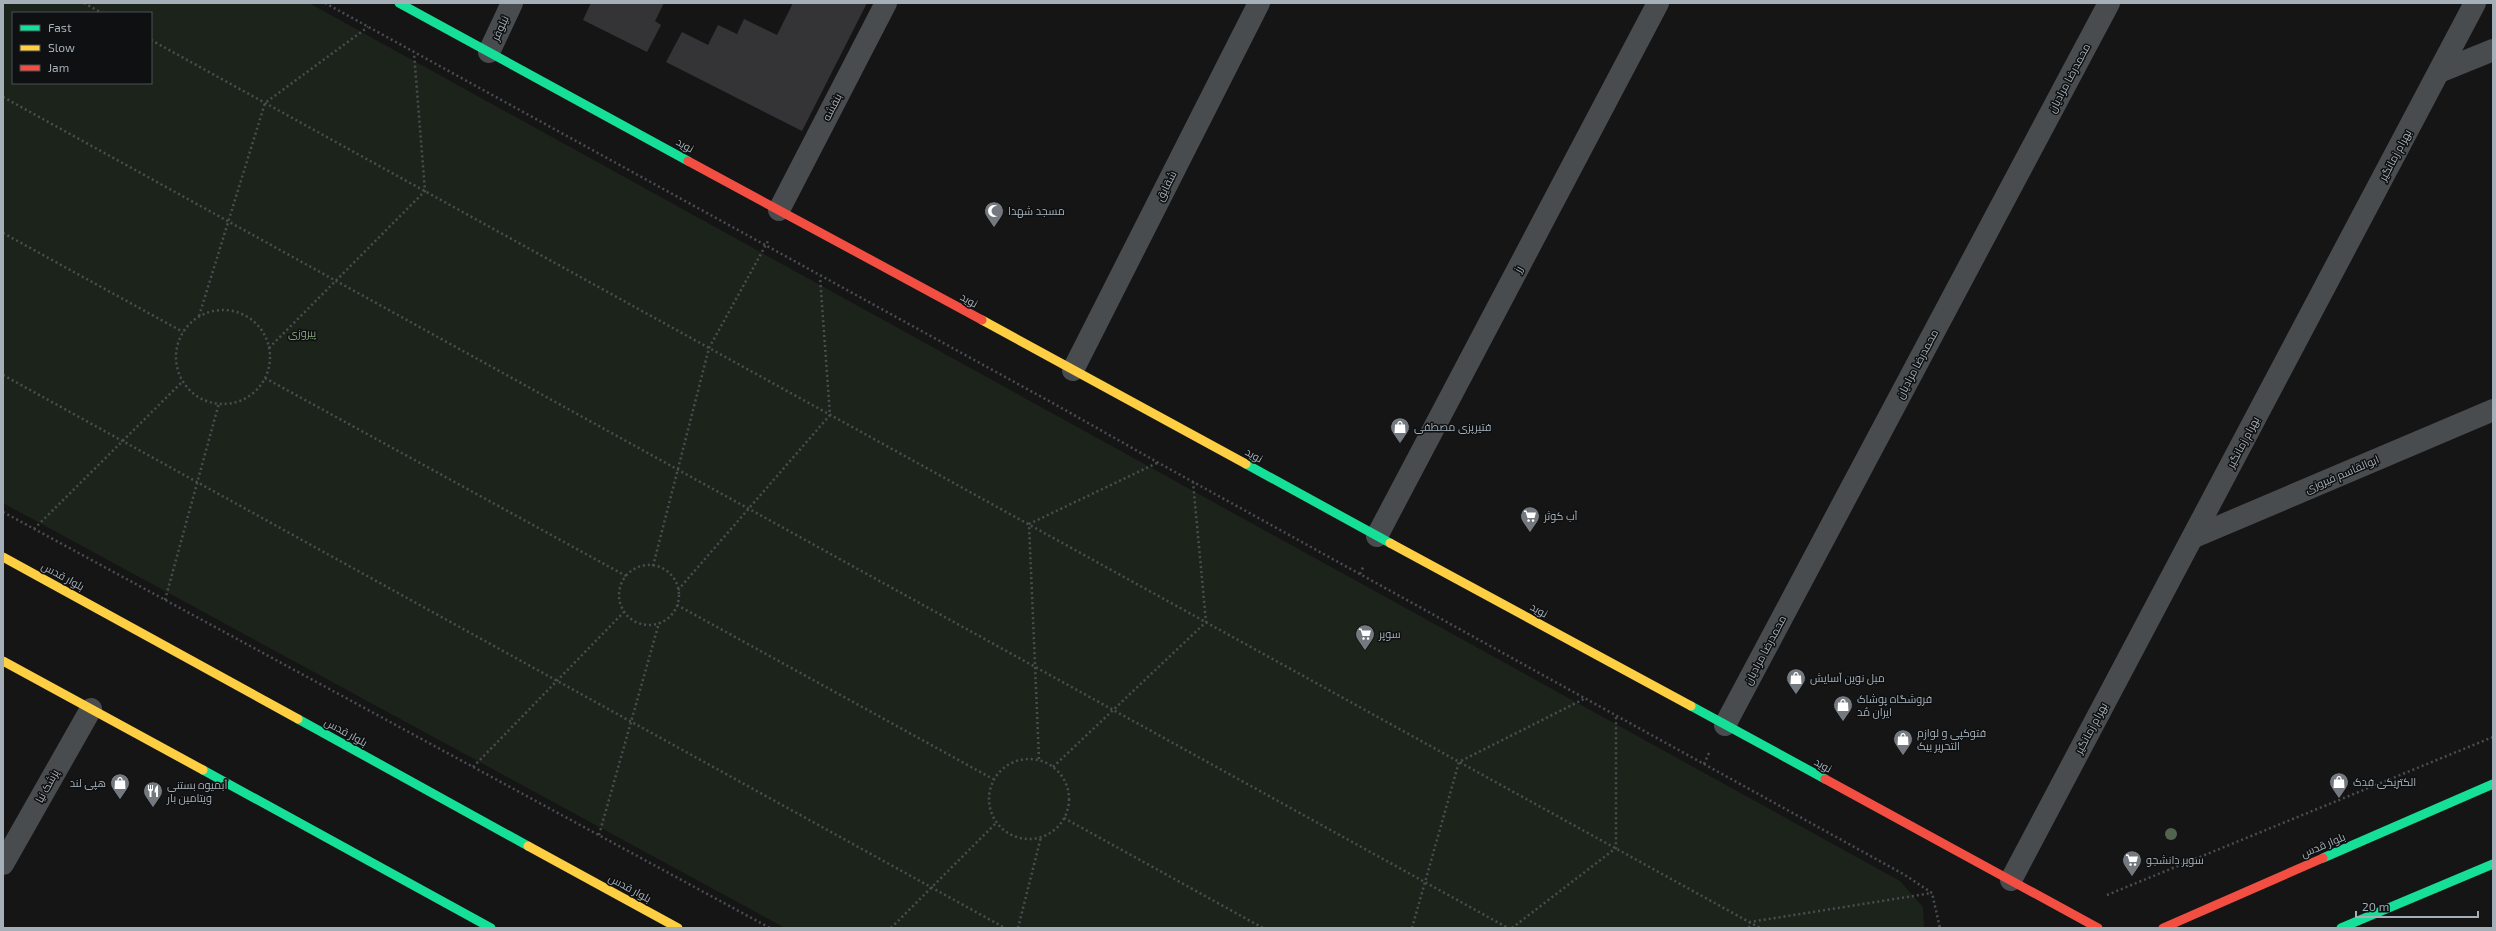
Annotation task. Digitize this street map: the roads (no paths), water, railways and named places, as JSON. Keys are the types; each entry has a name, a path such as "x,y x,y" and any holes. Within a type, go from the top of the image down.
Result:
{"street":[{"name":"نوید","path":"399,3 2098,928"},
{"name":"نیلوفر","path":"489,52 512,3"},
{"name":"بنفشه","path":"779,210 886,3"},
{"name":"شقایق","path":"1073,370 1259,3"},
{"name":"رز","path":"1378,536 1658,3"},
{"name":"محمدرضا مرادیان","path":"1725,725 2109,3"},
{"name":"بهرام زمانگیر","path":"2010,880 2476,3"},
{"path":"2439,72 2493,50"},
{"name":"ابوالقاسم فیروزی","path":"2192,538 2493,410"},
{"name":"بلوار قدس","path":"3,557 678,928"},
{"path":"3,661 491,928"},
{"name":"پزشک نیا","path":"3,864 90,709"},
{"name":"بلوار قدس","path":"2163,928 2493,784"},
{"path":"2341,928 2493,864"}],"place":[{"name":"مسجد شهدا","path":"994,228"},
{"name":"فتیرپزی مصطفی","path":"1400,444"},
{"name":"آب کوثر","path":"1530,533"},
{"name":"سوپر","path":"1365,651"},
{"name":"مبل نوین آسایش","path":"1796,695"},
{"name":"فروشگاه پوشاک ایران مُد","path":"1843,722"},
{"name":"فتوکپی و لوازم التحریر بیک","path":"1903,756"},
{"name":"الکتریکی فدک","path":"2339,799"},
{"name":"هپی لند","path":"120,800"},
{"name":"آبمیوه بستنی ویتامین بار","path":"153,808"},
{"name":"سوپر دانشجو","path":"2132,877"}],"park label":[{"name":"پیروزی","path":"302,333"}]}
